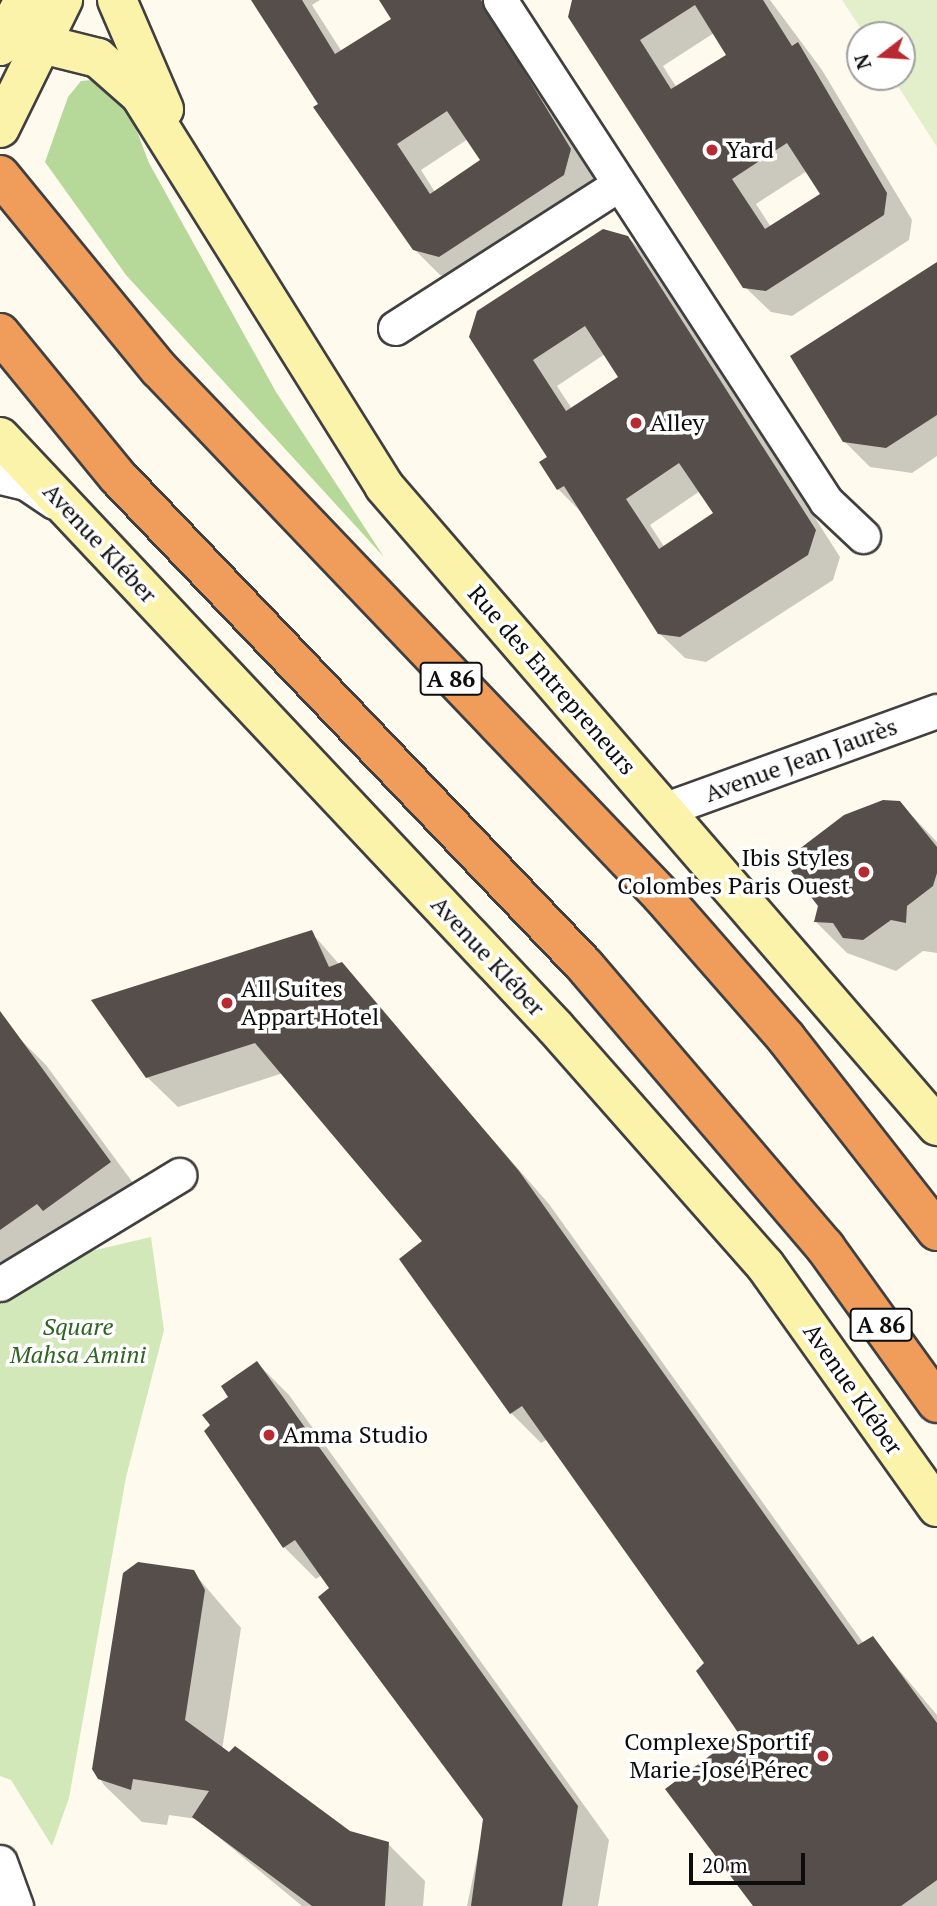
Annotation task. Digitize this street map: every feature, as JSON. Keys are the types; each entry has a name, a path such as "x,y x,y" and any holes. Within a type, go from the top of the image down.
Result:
{"highway":[{"name":"A 86","path":"0,175 159,369 310,533 661,895 902,1184 937,1231"},
{"name":"A 86","path":"0,333 118,477 585,966 825,1247 937,1403"}],"street":[{"path":"5,118 24,0"},
{"path":"16,41 63,0"},
{"name":"Rue des Entrepreneurs","path":"117,0 207,203"},
{"path":"500,0 826,501 863,536"},
{"name":"Rue des Entrepreneurs","path":"16,41 98,58 140,95 384,486 666,808 937,1126"},
{"path":"395,328 620,184"},
{"name":"Avenue Kléber","path":"0,438 555,1027 765,1265 935,1505"},
{"path":"0,477 26,483 74,515"},
{"name":"Avenue Jean Jaurès","path":"666,808 937,711"},
{"path":"0,1284 179,1175"},
{"path":"0,1862 16,1906"}],"green space":[{"path":"842,0 937,0 937,147 901,91 916,91 916,21 856,21"},
{"path":"104,79 125,100 149,163 276,392 384,557 126,275 45,162 68,97 81,81"},
{"name":"Square Mahsa Amini","path":"151,1237 164,1330 126,1477 69,1798 52,1846 11,1780 0,1776 0,1303 53,1260"}],"building":[{"path":"251,0 302,0 335,54 391,19 379,0 481,0 571,149 564,175 439,257 413,250 313,107 318,104","holes":["447,111 480,160 430,194 397,144"]},
{"name":"Yard","path":"572,0 763,0 792,46 798,42 887,193 884,215 766,291 743,288 568,17","holes":["695,5 726,55 671,89 640,40","787,143 820,194 765,229 732,179"]},
{"name":"Alley","path":"603,229 628,236 816,530 808,555 680,637 658,634 564,486 557,490 539,462 547,457 469,337 477,311","holes":["585,326 618,377 566,411 533,360","679,463 713,513 659,549 626,499"]},
{"path":"937,262 937,415 886,448 843,442 790,356"},
{"name":"Ibis Styles Colombes Paris Ouest","path":"883,800 900,801 937,847 937,873 933,886 907,906 906,923 891,920 863,940 843,938 833,923 814,922 818,906 791,871 805,860 798,850 844,815"},
{"path":"312,930 329,967 342,962 519,1171 858,1645 873,1636 937,1723 937,1880 901,1906 753,1906 665,1789 739,1734 696,1671 704,1663 522,1406 510,1414 399,1259 422,1241 255,1043 146,1078 91,1000"},
{"path":"0,1011 111,1162 43,1211 37,1204 0,1230"},
{"path":"257,1361 578,1806 562,1906 471,1906 483,1819 318,1597 329,1588 295,1540 283,1548 204,1431 210,1425 202,1415 228,1397 221,1386"},
{"path":"138,1562 194,1570 205,1590 185,1720 229,1752 235,1746 350,1831 389,1842 385,1906 312,1906 192,1817 209,1791 133,1779 131,1790 98,1779 92,1769 123,1573"}],"place":[{"name":"Yard","path":"712,150"},
{"name":"Alley","path":"636,423"},
{"name":"Ibis Styles Colombes Paris Ouest","path":"864,872"},
{"name":"All Suites Appart Hotel","path":"227,1003"},
{"name":"Amma Studio","path":"269,1435"},
{"name":"Complexe Sportif Marie-José Pérec","path":"823,1756"}]}
